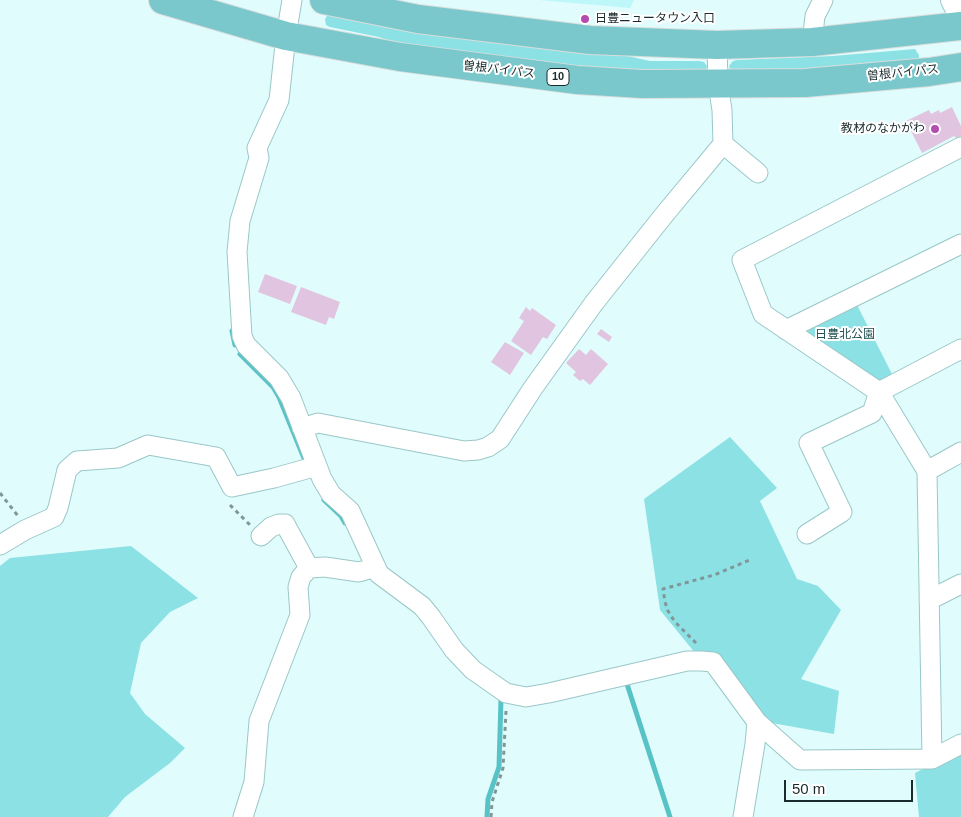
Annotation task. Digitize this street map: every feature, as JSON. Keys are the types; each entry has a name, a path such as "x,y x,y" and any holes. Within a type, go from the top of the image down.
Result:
{"highway":[{"name":"曽根バイパス","path":"163,0 286,36 400,57 576,80 642,84 805,83 929,72 961,66"},
{"path":"324,0 418,19 590,40 717,45 812,42 961,26"}],"street":[{"path":"292,0 279,100 257,148 259,158 240,221 237,252 242,336 246,345 279,378 291,398 302,428 312,467 331,494 350,511 379,574 422,606 454,650 473,670 506,693 526,697 629,676 687,661 713,662 757,722 800,760 932,759 961,744"},
{"path":"953,0 961,16"},
{"path":"812,42 815,16 821,3"},
{"path":"302,428 318,423 464,450 478,450 488,447 504,434 532,388 594,303 664,214 723,144 717,45"},
{"path":"723,144 758,173"},
{"path":"932,759 927,471 878,392 763,314 742,260 961,147"},
{"path":"786,330 961,244"},
{"path":"807,534 842,512 809,443 872,413 878,392 961,349"},
{"path":"0,545 25,530 54,517 67,470 77,461 118,458 148,445 216,457 230,495 274,478 312,467"},
{"path":"927,471 961,452"},
{"path":"262,536 271,527 285,524 309,568"},
{"path":"243,817 254,782 259,721 300,615 298,588 302,577 309,568 325,567 359,572 376,568"},
{"path":"929,600 961,584"},
{"path":"743,817 756,744 757,722"}],"path":[{"path":"0,493 16,511 25,530"},
{"path":"230,495 262,536"},
{"path":"713,662 668,611 664,602 663,589 714,575 752,559"},
{"path":"491,817 492,802 503,768 506,693"}],"shaded area":[{"path":"539,0 634,0 630,8"}],"green space":[{"path":"334,13 610,52 650,61 699,61 704,62 707,66 706,70 616,74 415,51 379,37 326,25 325,19 327,16"},
{"path":"915,49 919,59 836,71 731,71 729,66 733,61 737,60 833,56"},
{"name":"日豊北公園","path":"856,303 892,374 874,384 807,338 809,326"},
{"path":"730,437 777,488 760,501 797,579 818,586 841,610 801,679 839,691 834,734 749,719 660,610 644,499"},
{"path":"131,546 198,598 170,612 141,643 130,693 145,714 185,748 170,763 125,797 108,817 0,817 0,566 10,558"},
{"path":"961,750 961,817 919,817 915,773"}],"building":[{"path":"952,107 961,126 961,136 956,138 954,136 922,153 906,121 929,110 931,114 939,110 940,113"},
{"path":"265,274 297,286 290,304 258,292"},
{"path":"301,287 340,302 334,319 329,317 326,325 291,312"},
{"path":"526,307 530,311 532,308 556,325 547,339 543,337 531,355 511,341 524,321 519,318"},
{"path":"601,329 612,337 609,342 597,334"},
{"path":"505,342 524,353 510,375 491,362"},
{"path":"579,349 586,355 591,349 608,364 590,385 583,379 580,381 573,375 576,372 566,363"}],"waterway":[{"path":"232,331 235,345"},
{"path":"240,354 273,387 279,397 306,463"},
{"path":"324,500 341,516 345,523"},
{"path":"626,681 670,817"},
{"path":"487,817 488,799 499,767 501,699 498,696"}],"place":[{"name":"日豊ニュータウン入口","path":"585,19"},
{"name":"教材のなかがわ","path":"935,129"}]}
